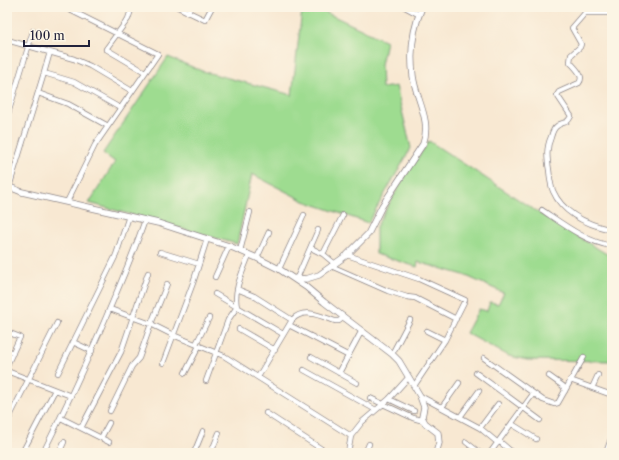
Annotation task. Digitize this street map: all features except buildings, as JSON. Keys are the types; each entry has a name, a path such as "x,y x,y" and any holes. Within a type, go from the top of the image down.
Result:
{"street":[{"path":"132,7 128,19 106,49 145,72"},
{"path":"178,7 205,20 212,7"},
{"path":"188,13 190,7"},
{"path":"405,7 418,14"},
{"path":"295,278 306,279 319,275 347,255 368,234 382,206 423,144 426,135 426,122 413,77 412,47 418,14 422,7"},
{"path":"67,202 95,145 158,54 68,9"},
{"path":"612,13 585,13 572,28 581,44 571,56 570,62 582,80 579,83 559,92 557,95 571,116 565,124 558,125 550,139 546,151 553,192 568,211 595,226 612,230"},
{"path":"7,117 33,31"},
{"path":"7,40 74,59 90,66 132,91"},
{"path":"50,52 8,187 22,192 158,223 229,246 279,269 295,278 399,361 420,396 424,407 422,417 424,421"},
{"path":"44,73 74,82 120,108"},
{"path":"38,93 68,104 108,126"},
{"path":"542,210 598,244 612,246"},
{"path":"240,251 250,212"},
{"path":"279,269 304,215"},
{"path":"58,373 116,255 129,216"},
{"path":"323,254 343,216"},
{"path":"44,453 92,351 133,256 145,220"},
{"path":"295,278 318,230"},
{"path":"257,258 269,232"},
{"path":"163,364 207,239"},
{"path":"216,277 229,246"},
{"path":"310,248 323,254 333,265 388,291 415,298 456,319"},
{"path":"160,252 199,264"},
{"path":"206,381 228,320 237,306 237,289 249,255"},
{"path":"347,255 419,279 465,300 444,340 414,386"},
{"path":"81,428 121,352 148,273"},
{"path":"110,411 132,366 139,358 167,284"},
{"path":"237,289 254,296 292,320"},
{"path":"215,294 283,334"},
{"path":"110,309 151,324 173,335 216,352 304,405 351,436"},
{"path":"258,378 283,334 297,315 307,313 335,321 339,321 344,317"},
{"path":"185,373 209,318"},
{"path":"392,354 410,320"},
{"path":"7,421 57,323"},
{"path":"289,325 349,356"},
{"path":"239,329 275,350"},
{"path":"427,331 444,340"},
{"path":"7,332 20,337 7,365"},
{"path":"339,373 361,332"},
{"path":"73,342 92,351"},
{"path":"7,351 13,353"},
{"path":"484,358 543,400 554,404 558,403 584,357"},
{"path":"311,358 357,383"},
{"path":"304,370 376,410"},
{"path":"7,371 71,396"},
{"path":"476,373 540,420"},
{"path":"592,388 598,375"},
{"path":"549,376 563,386 565,391"},
{"path":"348,453 351,436 362,422 389,399 408,378"},
{"path":"570,380 612,394"},
{"path":"442,407 459,382"},
{"path":"22,453 55,390"},
{"path":"460,417 479,391"},
{"path":"490,453 534,394"},
{"path":"420,396 480,428 513,453"},
{"path":"370,398 424,421 438,434 439,443 436,453"},
{"path":"389,399 414,411"},
{"path":"480,428 498,404"},
{"path":"266,413 323,450 334,453"},
{"path":"61,418 108,442"},
{"path":"101,438 109,423"},
{"path":"512,424 536,439"},
{"path":"194,453 203,431"},
{"path":"211,453 219,433"},
{"path":"606,453 612,436"},
{"path":"58,453 64,442"},
{"path":"466,442 480,453"},
{"path":"360,453 366,452 369,444"}],"green space":[{"path":"295,7 327,7 325,12 386,41 381,65 382,88 396,86 411,148 368,223 304,201 252,174 237,244 89,203 115,162 103,153 168,57 202,71 292,95 302,10"},
{"path":"429,141 542,215 612,256 612,361 527,360 509,356 466,333 479,309 487,311 490,302 498,304 504,293 464,275 418,262 417,267 376,254 376,227 402,181"}]}
